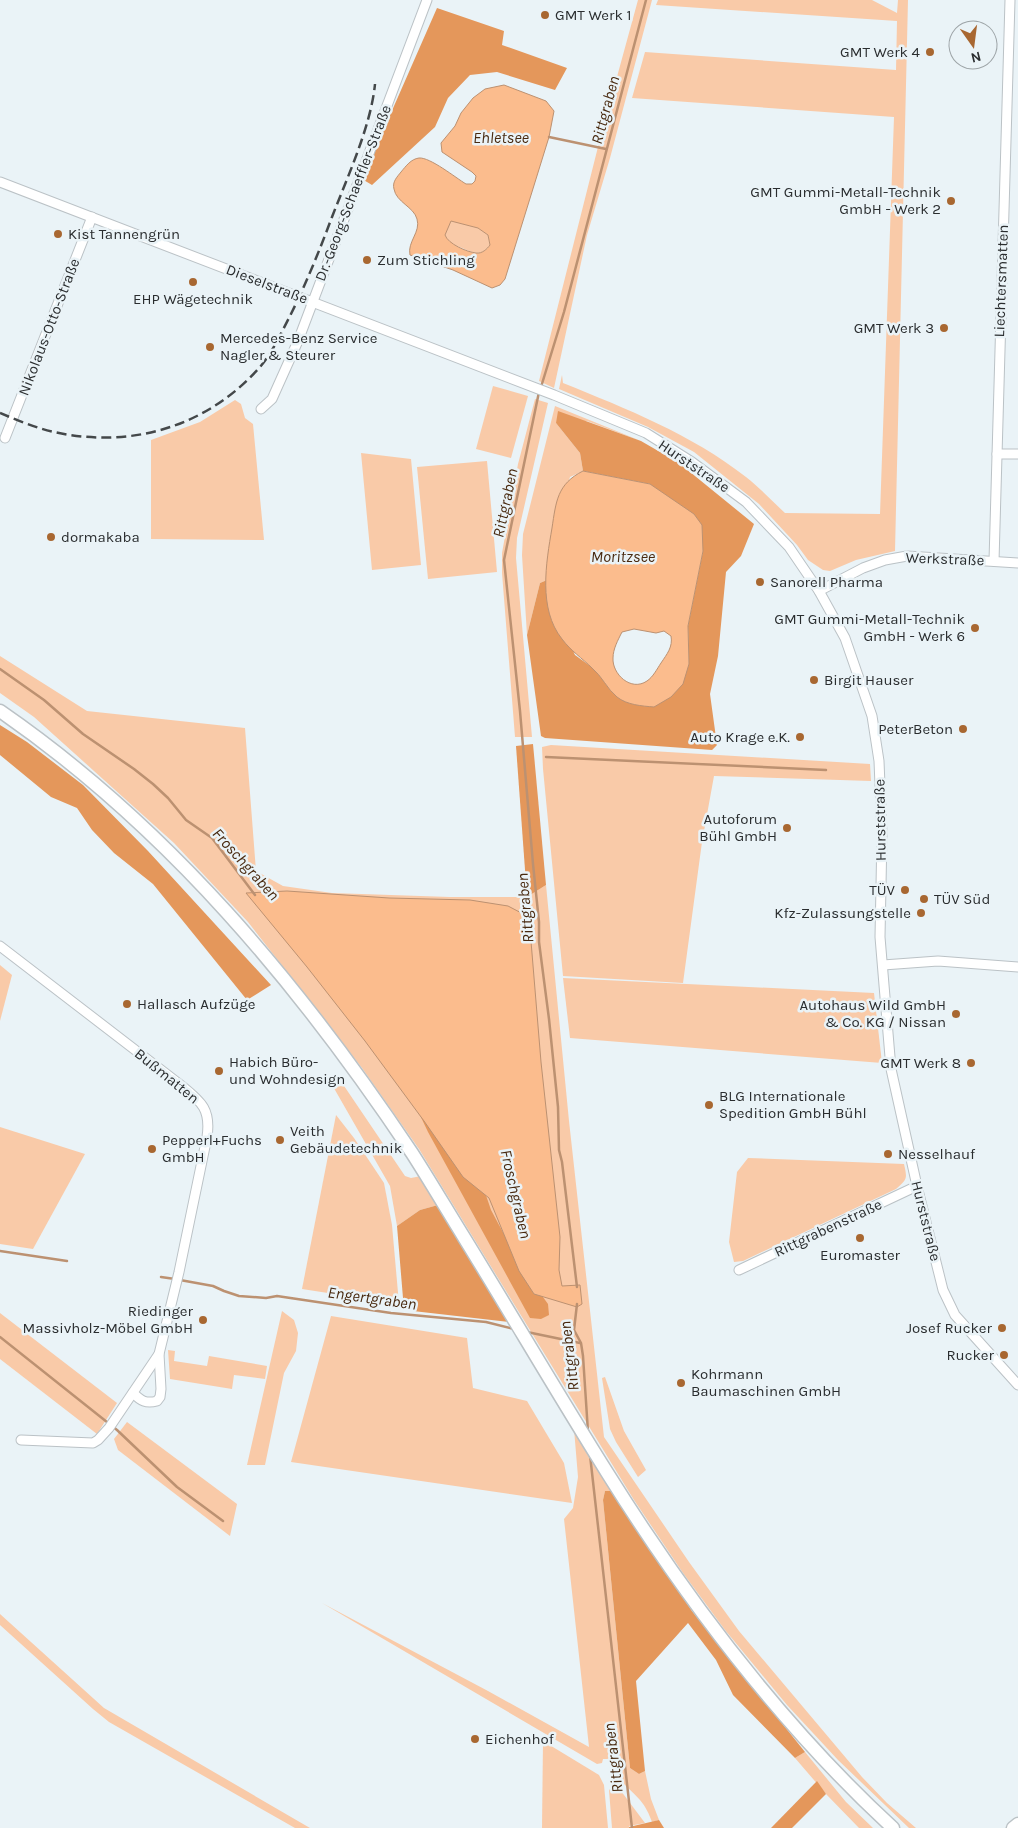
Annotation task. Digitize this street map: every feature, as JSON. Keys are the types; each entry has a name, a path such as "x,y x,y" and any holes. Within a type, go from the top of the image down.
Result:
{"main road":[{"path":"0,711 88,777 142,825 224,908 313,1014 358,1074 414,1156 608,1474 656,1547 722,1637 783,1714 828,1763 893,1828"},
{"path":"1013,1828 1018,1824"}],"street":[{"name":"Dr.-Georg-Schaeffler-Straße","path":"261,408 272,399 298,341 427,0"},
{"name":"Liechtersmatten","path":"994,561 1010,0"},
{"path":"1008,50 1018,50"},
{"name":"Dieselstraße","path":"0,182 534,388"},
{"name":"Nikolaus-Otto-Straße","path":"5,438 92,217"},
{"name":"Hurststraße","path":"534,388 646,434 692,462 746,502 789,546 819,591 845,638 872,716 878,750 881,812 880,936 891,1069 916,1186 943,1290 955,1315 1018,1385"},
{"path":"996,454 1018,454"},
{"name":"Werkstraße","path":"819,591 863,568 885,560 907,556 1018,564"},
{"name":"Bußmatten","path":"0,946 198,1098 207,1111 208,1128 159,1354 162,1389 160,1397 157,1401 150,1403 142,1401 133,1394"},
{"path":"883,965 938,961 1018,967"},
{"name":"Rittgrabenstraße","path":"738,1270 916,1186"},
{"name":"Bußmatten","path":"21,1440 93,1443 98,1440 109,1428 159,1354"}],"shaded area":[{"path":"638,0 652,0 610,158 587,235 554,388 539,381 600,139"},
{"path":"658,0 872,0 897,13 898,0 908,0 895,551 856,560 830,571 823,570 808,560 797,545 759,504 694,452 648,427 559,389 562,375 563,383 635,413 681,435 746,477 785,513 880,514 894,117 632,98 645,52 896,70 897,21 656,5"},
{"path":"437,8 504,31 502,45 567,68 555,90 497,72 470,75 448,98 435,127 372,185 362,179"},
{"path":"451,220 478,228 488,235 490,245 478,253 452,244 445,235"},
{"path":"493,386 528,396 511,458 476,449"},
{"path":"535,399 548,403 517,538 516,558 532,737 515,737 502,553 518,464"},
{"path":"235,400 241,404 245,418 253,424 264,540 151,539 151,440 200,422"},
{"path":"555,406 641,441 587,421 556,423 580,453 583,471 570,477 549,549 547,580 540,583 527,635 522,555 523,534"},
{"path":"558,411 641,441 679,463 754,524 741,556 726,572 718,656 710,694 717,745 712,750 545,738 541,736 527,635 540,583 547,580 546,592 575,655 593,668 618,697 689,664 688,626 703,551 650,484 583,471 580,453 556,423"},
{"path":"361,453 411,459 421,565 372,570"},
{"path":"487,461 497,572 428,579 417,467"},
{"path":"0,656 87,711 245,728 256,871 283,886 332,893 450,897 527,897 546,885 569,1121 604,1437 689,1562 739,1631 862,1777 887,1803 916,1828 909,1828 838,1760 787,1705 725,1630 683,1573 634,1500 419,1149 362,1068 248,922 174,843 34,717 0,693"},
{"path":"0,725 27,742 83,785 148,851 271,985 247,1000 153,884 114,853 92,830 77,808 51,797 0,755"},
{"path":"533,744 546,885 527,897 516,746"},
{"path":"551,745 870,764 871,781 714,776 702,842 683,983 563,976 543,769 542,747"},
{"path":"0,965 12,975 0,1021"},
{"path":"563,978 874,993 882,1063 570,1038"},
{"path":"338,1077 405,1176 411,1178 421,1176 438,1205 420,1210 397,1226 390,1186 331,1083"},
{"path":"419,1099 472,1154 491,1210 522,1268 548,1304 549,1315 541,1319 530,1318 428,1132 419,1113"},
{"path":"336,1115 384,1183 392,1225 399,1304 302,1289"},
{"path":"0,1127 85,1154 33,1249 0,1244"},
{"path":"748,1158 904,1164 906,1175 903,1183 896,1189 743,1261 734,1262 729,1242 737,1172"},
{"path":"438,1205 509,1322 413,1311 403,1298 397,1226 420,1210"},
{"path":"282,1311 294,1320 298,1333 296,1351 284,1373 265,1465 247,1465"},
{"path":"0,1313 117,1403 97,1434 0,1359"},
{"path":"331,1316 467,1338 473,1388 527,1401 564,1463 572,1503 291,1462"},
{"path":"168,1350 175,1351 174,1361 207,1366 209,1356 267,1366 265,1379 234,1375 232,1389 170,1379"},
{"path":"605,1377 624,1431 646,1470 638,1477 610,1429 602,1378"},
{"path":"127,1422 237,1504 230,1536 118,1450 114,1439"},
{"path":"574,1429 611,1491 605,1491 603,1500 630,1768 639,1774 645,1771 651,1799 659,1820 652,1822 644,1805 617,1777 608,1759 603,1759 602,1763 597,1764 322,1603 589,1747 564,1519 573,1508 578,1477"},
{"path":"605,1491 611,1491 692,1611 805,1752 795,1758 733,1695 716,1660 688,1623 636,1681 645,1771 639,1774 630,1768 603,1500"},
{"path":"0,1614 104,1708 310,1828 295,1828 109,1722 0,1625"},
{"path":"543,1741 599,1775 604,1785 608,1828 542,1828"},
{"path":"805,1752 846,1802 873,1828 859,1828 826,1794 795,1758"},
{"path":"817,1781 826,1794 792,1828 771,1828"},
{"path":"612,1787 618,1787 645,1823 629,1826 629,1828 612,1828 609,1790"},
{"path":"659,1820 664,1828 629,1828 629,1827"}],"water":[{"name":"Ehletsee","path":"504,85 546,101 554,111 549,137 505,279 500,285 492,288 453,270 410,255 410,246 418,224 417,219 412,211 395,194 394,186 396,178 407,165 419,158 436,164 466,184 472,184 475,181 476,176 472,172 442,152 441,143 455,126 461,113 473,98 485,89","holes":["451,221 478,228 488,235 490,245 480,253 458,247 445,235"]},
{"name":"Moritzsee","path":"583,471 650,484 694,514 702,525 703,551 688,626 689,664 683,684 671,697 654,707 640,706 617,697 596,671 565,643 554,627 549,614 546,571 555,510 559,495 574,476","holes":["634,629 656,633 664,631 671,636 671,644 655,673 641,684 629,683 624,680 616,670 613,658 622,632"]},
{"path":"287,891 389,898 470,900 508,906 529,917 541,1062 560,1237 559,1270 562,1286 580,1285 582,1304 577,1307 534,1294 519,1271 489,1198 463,1177 365,1041 246,893"}],"waterway":[{"name":"Rittgraben","path":"541,387 564,312 646,0"},
{"path":"549,137 606,149"},
{"name":"Rittgraben","path":"539,392 504,560 520,711 539,922 539,942 558,1107 559,1150 577,1287"},
{"name":"Froschgraben","path":"0,669 44,700 83,734 153,784 168,798 186,820 212,838 255,895"},
{"path":"546,757 826,770"},
{"name":"Engertgraben","path":"0,1251 67,1261"},
{"name":"Engertgraben","path":"161,1277 175,1279"},
{"name":"Engertgraben","path":"180,1280 213,1286 239,1296 266,1298 277,1296 391,1313 486,1322 514,1329"},
{"name":"Rittgraben","path":"577,1304 574,1330 581,1343 583,1356 588,1432"},
{"name":"Engertgraben","path":"527,1332 580,1343"},
{"path":"0,1337 117,1430 177,1487 223,1521"},
{"name":"Rittgraben","path":"590,1455 632,1828"}],"railway":[{"path":"0,413 47,430 83,437 139,435 166,428 192,418 216,405 239,388 260,367 276,344 306,281 358,152 369,117 375,84"}],"place":[{"name":"GMT Werk 1","path":"545,15"},
{"name":"GMT Werk 4","path":"930,52"},
{"name":"GMT Gummi-Metall-Technik GmbH - Werk 2","path":"951,201"},
{"name":"Kist Tannengrün","path":"58,234"},
{"name":"Zum Stichling","path":"367,260"},
{"name":"EHP Wägetechnik","path":"193,282"},
{"name":"GMT Werk 3","path":"944,328"},
{"name":"Mercedes-Benz Service Nagler & Steurer","path":"210,347"},
{"name":"dormakaba","path":"51,537"},
{"name":"Sanorell Pharma","path":"760,582"},
{"name":"GMT Gummi-Metall-Technik GmbH - Werk 6","path":"975,628"},
{"name":"Birgit Hauser","path":"814,680"},
{"name":"PeterBeton","path":"963,729"},
{"name":"Auto Krage e.K.","path":"800,737"},
{"name":"Autoforum Bühl GmbH","path":"787,828"},
{"name":"TÜV","path":"905,890"},
{"name":"TÜV Süd","path":"924,899"},
{"name":"Kfz-Zulassungstelle","path":"921,913"},
{"name":"Hallasch Aufzüge","path":"127,1004"},
{"name":"Autohaus Wild GmbH & Co. KG / Nissan","path":"956,1014"},
{"name":"GMT Werk 8","path":"971,1063"},
{"name":"Habich Büro- und Wohndesign","path":"219,1071"},
{"name":"BLG Internationale Spedition GmbH Bühl","path":"709,1105"},
{"name":"Veith Gebäudetechnik","path":"280,1140"},
{"name":"Pepperl+Fuchs GmbH","path":"152,1149"},
{"name":"Nesselhauf","path":"888,1154"},
{"name":"Euromaster","path":"860,1238"},
{"name":"Riedinger Massivholz-Möbel GmbH","path":"203,1320"},
{"name":"Josef Rucker","path":"1002,1328"},
{"name":"Rucker","path":"1004,1355"},
{"name":"Kohrmann Baumaschinen GmbH","path":"681,1383"},
{"name":"Eichenhof","path":"475,1739"}]}
